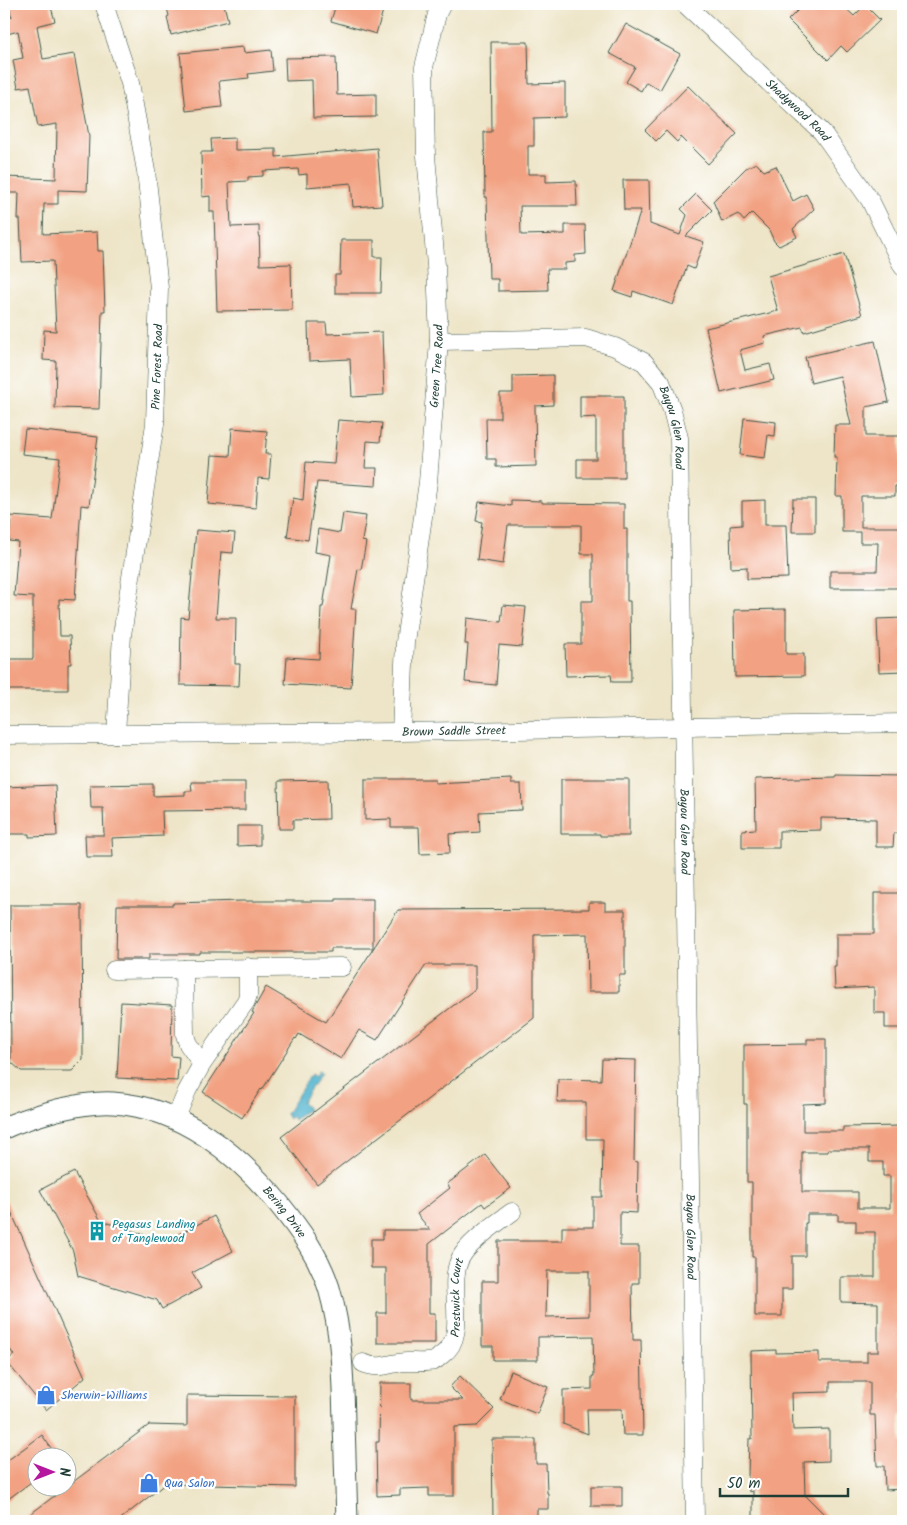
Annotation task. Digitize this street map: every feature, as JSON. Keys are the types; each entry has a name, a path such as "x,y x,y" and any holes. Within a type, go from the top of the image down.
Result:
{"street":[{"name":"Pine Forest Road","path":"104,4 130,83 146,171 159,288 155,424 122,635 116,734"},
{"name":"Green Tree Road","path":"401,732 405,642 428,482 439,341 436,265 426,156 424,67 437,14 442,4"},
{"name":"Shadywood Road","path":"685,4 822,132 870,200 903,267"},
{"name":"Bayou Glen Road","path":"439,341 586,338 615,347 644,362 661,382 680,438 695,1521"},
{"name":"Brown Saddle Street","path":"4,735 401,732 903,723"},
{"path":"176,1118 202,1064 246,1001 248,995 248,967"},
{"path":"114,970 342,967"},
{"path":"184,969 186,1035 188,1044 202,1064"},
{"name":"Bering Drive","path":"4,1128 35,1116 87,1104 114,1103 145,1108 176,1118 233,1156 268,1191 310,1245 329,1288 339,1334 353,1364 347,1521"},
{"name":"Prestwick Court","path":"353,1364 389,1366 398,1362 434,1361 451,1349 456,1334 456,1275 462,1254 491,1227 512,1212"}],"water":[{"path":"318,1071 321,1073 302,1102 308,1109 294,1120 292,1116 289,1119 286,1114 311,1074 315,1077"}],"building":[{"path":"8,4 50,4 55,21 37,26 43,59 74,54 89,136 87,191 58,190 58,204 44,204 43,234 97,232 98,251 103,251 105,311 102,311 99,409 55,408 56,361 43,360 44,330 56,331 53,261 22,262 20,219 18,219 19,193 4,193 4,177 56,179 57,124 38,127 30,86 18,88 13,60 23,58 18,31 4,35 4,20 12,17"},
{"path":"166,4 206,4 207,7 224,4 228,21 171,35"},
{"path":"336,4 385,4 376,34 331,21"},
{"path":"804,4 841,4 854,16 865,5 880,20 847,52 841,46 828,60 788,20"},
{"path":"626,24 680,54 660,90 646,82 641,91 626,82 635,67 609,53"},
{"path":"491,42 528,42 529,84 565,83 565,117 534,118 534,146 528,146 528,174 546,174 546,182 576,181 577,206 520,206 521,235 565,234 565,225 585,225 586,254 575,255 575,262 565,263 565,269 547,269 548,290 498,291 498,279 489,279 484,132 492,132"},
{"path":"243,47 244,53 271,50 273,71 248,74 249,78 219,81 222,107 186,111 180,53"},
{"path":"336,57 337,95 376,94 376,117 313,118 312,80 286,81 285,58"},
{"path":"688,86 737,134 708,164 681,137 677,142 666,131 656,141 645,130"},
{"path":"235,138 235,150 276,149 276,157 377,148 382,205 353,207 351,183 307,187 307,174 299,175 298,169 263,171 263,176 248,177 248,181 229,182 231,227 259,226 260,265 291,264 292,310 217,311 214,212 210,212 210,196 202,197 201,152 212,152 211,139"},
{"path":"756,163 764,171 776,166 793,201 806,194 814,209 793,229 797,237 779,246 774,241 769,230 752,213 744,221 738,214 722,222 713,201 746,168"},
{"path":"623,180 649,180 650,224 680,235 687,215 681,209 696,194 712,210 686,236 704,242 694,269 687,266 673,305 633,291 632,297 614,291 641,210 624,210"},
{"path":"341,240 374,240 374,257 382,257 381,293 335,293 335,275 340,275"},
{"path":"844,254 862,315 804,332 802,327 764,336 765,343 740,350 745,370 770,364 774,380 721,393 706,328 778,311 768,276"},
{"path":"308,323 326,323 327,334 382,332 384,395 352,397 350,359 309,361"},
{"path":"875,341 889,402 866,407 866,436 900,436 900,486 895,486 895,496 861,496 861,527 903,527 903,588 830,588 830,571 877,571 878,543 860,543 860,532 842,532 842,496 836,496 837,457 834,457 835,425 851,425 840,376 811,383 805,357"},
{"path":"553,375 553,405 535,406 536,466 496,467 496,459 487,459 486,418 500,418 500,393 513,393 513,376"},
{"path":"580,396 624,396 624,478 577,478 577,459 596,459 596,417 580,418"},
{"path":"744,418 776,422 775,436 768,435 765,458 740,455"},
{"path":"338,420 382,423 380,442 367,441 365,468 377,468 376,486 317,482 308,540 287,537 293,498 303,500 306,462 334,464"},
{"path":"232,428 267,431 265,454 271,454 269,479 258,478 256,508 208,504 212,455 230,456"},
{"path":"25,429 98,437 89,506 81,505 75,600 59,599 60,636 70,636 71,664 68,664 68,690 6,690 6,659 33,659 33,597 14,596 18,542 9,541 11,516 52,519 60,458 22,454"},
{"path":"793,499 815,499 815,532 792,532"},
{"path":"511,500 542,501 542,503 624,504 624,529 627,529 627,601 630,601 631,682 612,682 611,675 566,676 565,644 581,644 581,601 593,601 593,554 581,554 581,525 508,525 503,564 477,560 482,522 476,521 479,502 511,506"},
{"path":"765,500 765,525 786,525 788,578 747,579 747,567 731,568 730,526 742,525 742,501"},
{"path":"343,513 366,516 362,541 366,542 361,570 358,569 351,609 356,609 351,688 285,684 287,657 319,659 321,607 323,607 331,555 315,552 318,529 340,533"},
{"path":"196,530 235,533 233,553 221,552 216,618 236,618 235,664 240,664 239,686 180,685 181,617 188,618"},
{"path":"503,605 526,607 522,647 499,645 496,685 465,682 468,644 465,644 467,618 501,622"},
{"path":"786,609 786,654 804,654 804,676 735,677 734,610"},
{"path":"903,618 903,671 879,672 877,619"},
{"path":"836,775 903,776 903,833 894,833 893,847 876,847 876,819 821,818 821,830 779,831 779,848 742,848 742,830 756,829 755,779 835,777"},
{"path":"365,779 435,779 435,783 511,779 511,784 521,784 522,810 479,812 480,832 449,834 450,853 420,854 419,827 391,827 391,819 365,820"},
{"path":"561,779 629,779 629,836 561,834"},
{"path":"328,780 329,819 293,820 293,829 279,829 278,781"},
{"path":"191,782 245,782 245,810 162,811 163,836 112,838 113,857 86,857 85,835 104,835 103,808 91,808 90,785 153,784 153,796 185,795 185,791 192,791"},
{"path":"55,785 57,836 29,837 29,834 4,834 4,787"},
{"path":"237,826 260,826 260,845 237,846"},
{"path":"874,893 903,893 903,1028 885,1028 885,1013 874,1013 874,987 835,989 836,934 874,934"},
{"path":"336,899 373,899 373,948 331,948 331,952 149,954 149,959 116,959 117,905 173,905 173,903 241,901 336,901"},
{"path":"589,902 605,902 605,910 625,910 625,975 619,975 619,992 588,992 587,934 534,935 534,1018 317,1184 281,1137 475,989 475,965 426,965 377,1040 359,1030 341,1059 299,1034 242,1118 203,1092 254,1013 252,1012 266,987 326,1022 398,910 589,909"},
{"path":"10,905 82,905 83,1060 72,1071 21,1071 11,1062"},
{"path":"121,1002 172,1005 171,1056 179,1057 177,1081 117,1078"},
{"path":"807,1039 826,1039 826,1103 803,1104 803,1131 843,1131 843,1127 903,1126 903,1415 900,1415 901,1443 903,1443 903,1489 885,1490 884,1466 877,1466 875,1415 870,1415 870,1382 830,1382 830,1392 792,1393 793,1430 829,1429 829,1461 804,1462 805,1495 831,1521 753,1521 753,1491 749,1492 748,1476 749,1439 752,1439 751,1351 776,1350 776,1353 819,1352 819,1362 867,1362 867,1352 878,1352 878,1303 841,1302 841,1277 875,1277 875,1232 856,1232 856,1221 838,1221 838,1214 807,1214 807,1223 805,1223 805,1256 792,1256 792,1289 782,1289 782,1316 755,1316 755,1257 752,1257 752,1182 747,1182 747,1104 744,1104 744,1045 807,1044","holes":["828,1149 869,1149 869,1162 883,1162 883,1176 890,1176 890,1208 858,1208 858,1192 802,1192 802,1152 828,1152"]},
{"path":"602,1059 636,1060 634,1161 638,1162 637,1213 620,1212 620,1246 639,1246 639,1283 632,1283 633,1340 641,1340 643,1435 623,1435 622,1409 587,1409 588,1434 563,1424 563,1390 592,1389 592,1376 594,1376 593,1336 538,1337 538,1360 493,1360 493,1346 482,1346 482,1281 498,1281 498,1241 562,1241 562,1227 593,1227 593,1197 602,1197 603,1139 586,1139 586,1102 557,1102 558,1079 601,1080","holes":["547,1271 589,1271 589,1316 546,1317"]},
{"path":"485,1155 511,1188 485,1207 482,1203 429,1244 429,1313 435,1313 435,1343 377,1343 377,1313 386,1313 386,1268 371,1268 371,1239 383,1239 383,1230 430,1230 417,1214 450,1188 447,1184"},
{"name":"Pegasus Landing of Tanglewood","path":"74,1172 101,1221 165,1241 214,1216 233,1251 192,1273 201,1288 162,1309 157,1300 78,1276 73,1251 40,1190"},
{"path":"4,1196 85,1377 46,1410 6,1361 14,1355 4,1341"},
{"path":"511,1371 548,1387 537,1414 500,1399"},
{"path":"460,1376 494,1409 477,1426 454,1427 454,1496 429,1496 429,1488 400,1489 400,1495 377,1496 376,1442 379,1442 380,1383 411,1383 411,1400 463,1400 450,1387"},
{"path":"187,1395 295,1396 295,1487 165,1484 118,1521 21,1521 52,1498 78,1498 78,1478 149,1425 187,1426"},
{"path":"42,1435 51,1448 28,1448 28,1484 4,1502 4,1463"},
{"path":"492,1439 536,1439 536,1464 546,1464 548,1493 548,1509 537,1509 537,1521 493,1521"},
{"path":"591,1486 622,1486 622,1506 591,1506"}],"place":[{"name":"Pegasus Landing of Tanglewood","path":"97,1231"},
{"name":"Sherwin-Williams","path":"46,1395"},
{"name":"Qua Salon","path":"149,1483"}]}
